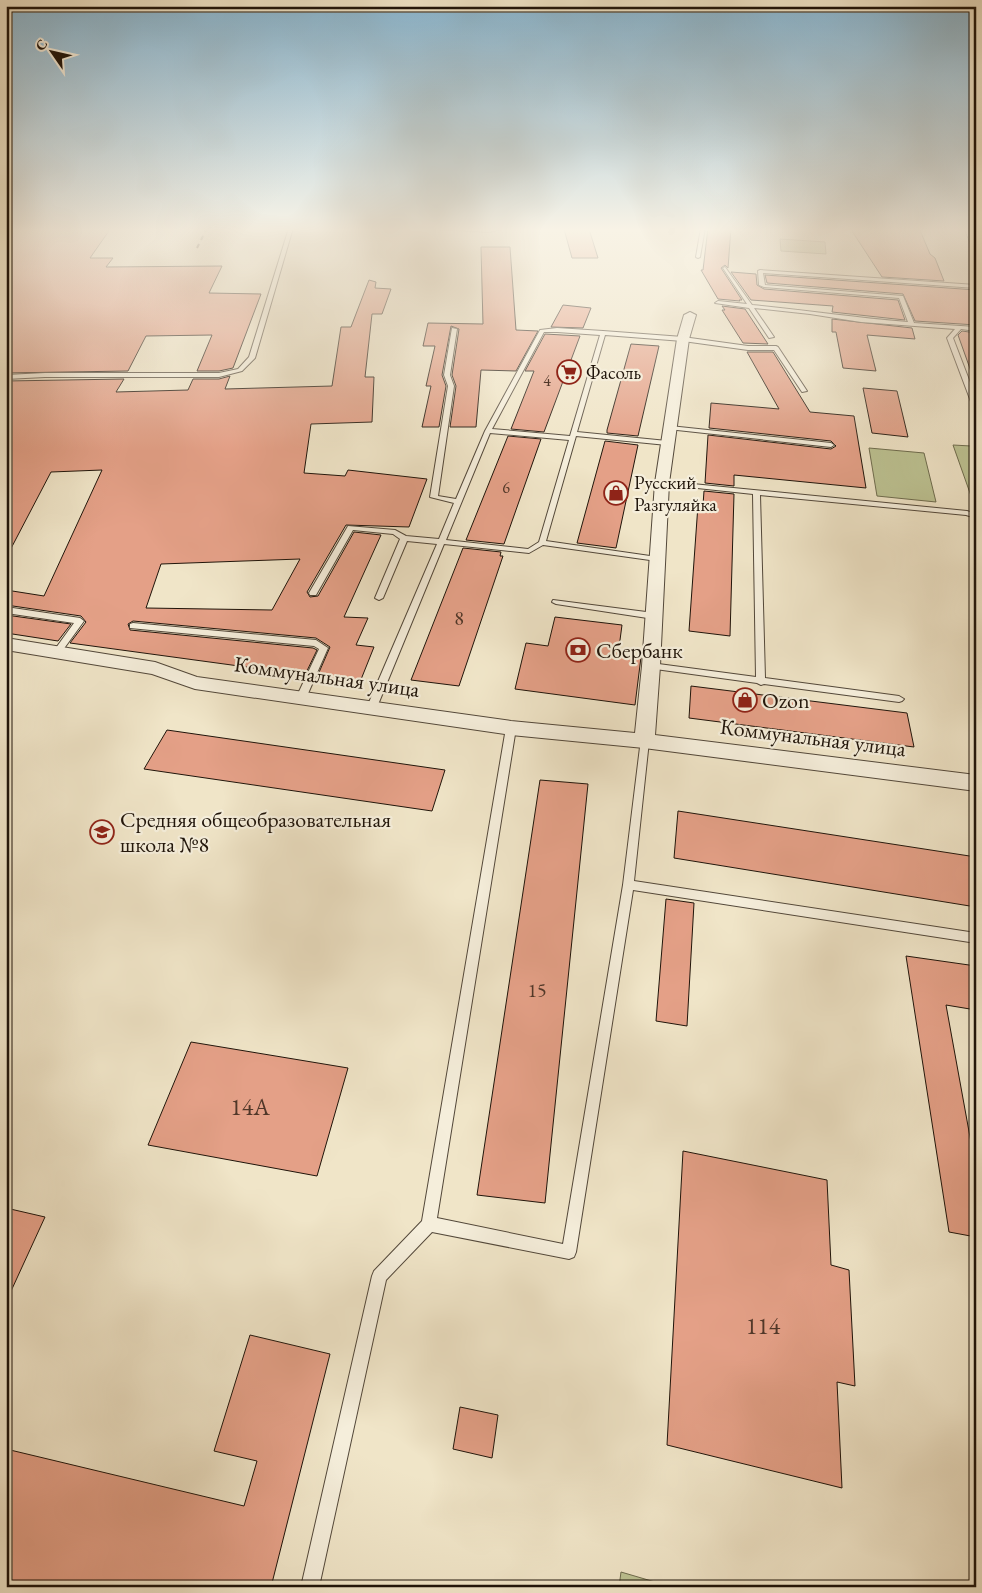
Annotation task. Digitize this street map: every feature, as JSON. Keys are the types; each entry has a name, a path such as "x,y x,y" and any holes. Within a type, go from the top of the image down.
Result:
{"street":[{"path":"644,741 651,666 662,483 683,339 690,315"},
{"name":"Коммунальная улица","path":"6,644 155,668 195,683 511,728 644,741 976,783"}],"lane":[{"path":"6,377 45,375 219,375 240,370 252,358 269,302"},
{"path":"748,302 771,337"},
{"path":"903,302 912,324"},
{"path":"718,303 860,320 976,330"},
{"path":"959,328 950,338 976,407"},
{"path":"454,329 447,375 451,386 434,497 458,502"},
{"path":"372,707 488,432 542,331 557,330 683,339 748,348 776,348 804,391"},
{"path":"542,543 603,334"},
{"path":"670,428 831,445"},
{"path":"488,432 667,443"},
{"path":"662,483 967,513 976,516"},
{"path":"756,492 761,682"},
{"path":"312,593 351,528 395,532 404,538 529,551 542,543 657,559"},
{"path":"378,598 404,538"},
{"path":"556,602 654,616"},
{"path":"6,610 80,622 58,652"},
{"path":"133,626 316,643 324,648 301,698"},
{"path":"651,666 899,699"},
{"path":"310,1587 379,1276 429,1224 511,728"},
{"path":"429,1224 569,1252 628,885 644,741"},
{"path":"628,885 976,938"}],"green space":[{"path":"953,445 971,446 976,459 976,510"},
{"path":"869,448 924,453 936,502 877,496"},
{"path":"621,1572 672,1587 619,1587"}],"building":[{"path":"6,302 258,302 233,368 219,371 197,371 212,335 146,336 128,371 6,373"},
{"path":"360,302 386,302 382,314 372,314 365,377 374,377 372,422 311,424 304,473 345,476 348,470 427,479 409,527 346,525 307,592 310,597 318,596 354,532 381,535 344,617 368,618 356,645 374,647 360,682 317,677 330,647 316,638 133,621 128,624 130,630 313,648 317,650 305,675 70,643 86,622 81,616 6,605 6,590 44,596 102,470 51,472 6,558 6,381 124,379 116,392 188,390 193,379 219,379 230,376 225,389 332,386 341,327 351,327","holes":["300,559 272,610 146,608 161,564"]},
{"path":"482,302 514,302 516,330 538,331 516,371 481,370 476,427 450,427 456,386 452,375 459,329 451,326 442,375 446,386 439,427 422,427 431,386 426,386 435,346 423,346 428,323 483,324"},
{"path":"783,302 899,302 905,320 832,312 833,306"},
{"path":"907,302 976,302 976,325 915,321"},
{"path":"563,305 591,308 583,328 551,327"},
{"path":"722,306 745,309 768,344 743,343 722,310 725,310"},
{"path":"832,319 912,328 915,339 867,335 876,371 843,368 836,332 832,332"},
{"path":"962,331 976,333 976,377 973,377 958,335"},
{"path":"545,334 580,336 544,432 511,429 534,371 525,371"},
{"path":"631,344 659,346 638,436 607,433"},
{"path":"747,352 773,352 810,412 854,416 866,488 734,475 734,486 705,483 708,435 831,449 836,446 831,441 709,428 711,403 779,409"},
{"path":"863,388 897,391 908,437 872,433"},
{"path":"508,436 541,439 504,544 466,540"},
{"path":"605,441 638,445 616,548 577,543"},
{"path":"704,491 734,494 730,636 689,631 698,505 703,505"},
{"path":"463,548 501,552 500,556 503,556 459,686 411,680"},
{"path":"6,615 71,624 58,641 6,633"},
{"path":"555,617 622,625 618,655 641,657 635,705 515,689 526,643 548,646"},
{"path":"691,686 907,713 914,747 689,718"},
{"path":"167,730 445,770 432,811 144,769"},
{"path":"540,780 588,784 545,1203 477,1195"},
{"path":"678,811 976,857 976,907 674,858"},
{"path":"666,899 694,903 687,1026 656,1021"},
{"path":"906,956 976,966 976,1010 946,1005 976,1170 976,1237 949,1232"},
{"path":"191,1042 348,1068 317,1176 148,1145"},
{"path":"683,1151 827,1180 831,1265 849,1270 855,1386 837,1382 842,1488 667,1445"},
{"path":"6,1208 45,1217 6,1302"},
{"path":"250,1335 330,1354 271,1587 6,1587 6,1449 244,1506 257,1461 214,1451"},
{"path":"460,1407 498,1415 492,1458 453,1449"}],"place":[{"name":"Фасоль","path":"569,372"},
{"name":"Русский Разгуляйка","path":"616,493"},
{"name":"Сбербанк","path":"578,650"},
{"name":"Ozon","path":"745,700"},
{"name":"Средняя общеобразовательная школа №8","path":"102,832"}]}
